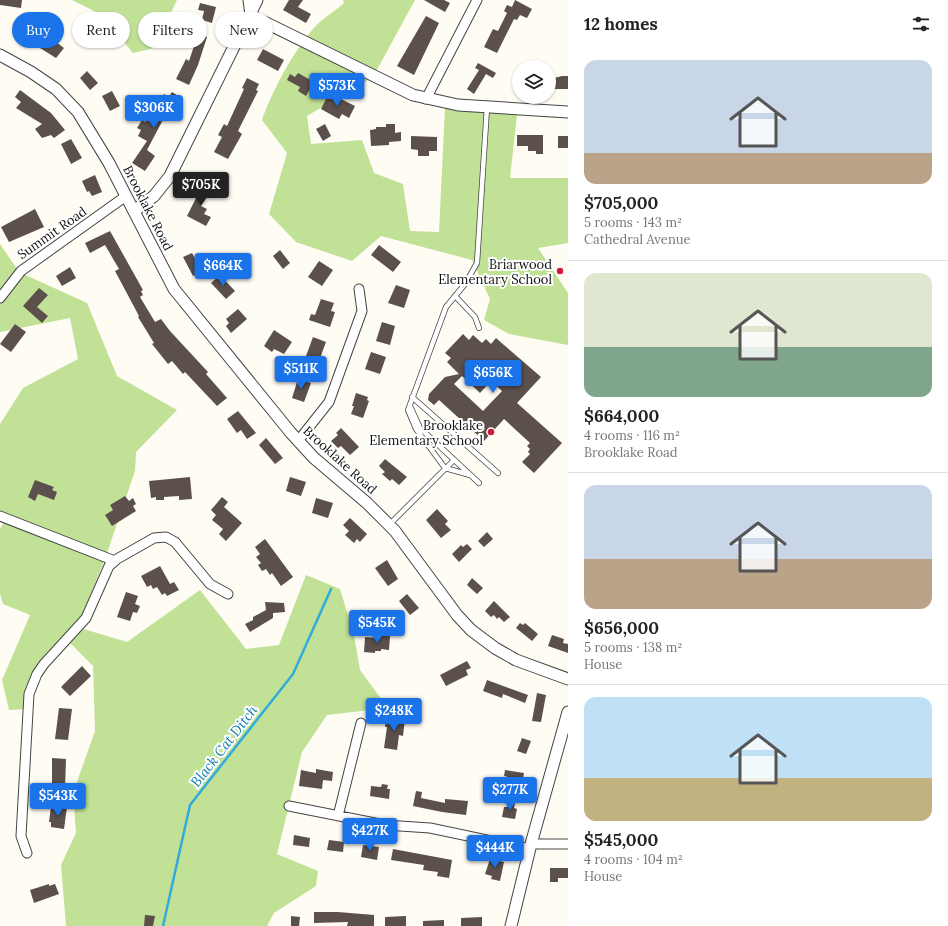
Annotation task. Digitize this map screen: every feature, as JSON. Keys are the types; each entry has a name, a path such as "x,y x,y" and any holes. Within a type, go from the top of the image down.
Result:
{"street":[{"path":"248,0 250,12"},
{"path":"251,12 257,0"},
{"path":"426,99 477,0"},
{"path":"273,26 405,92 426,99 443,103 568,112"},
{"path":"134,211 154,196 165,184 233,48"},
{"name":"Brooklake Road","path":"0,55 32,72 67,99 88,125 174,289 298,441 327,469 367,503 389,525 457,615 480,637 516,660 568,679"},
{"name":"Summit Road","path":"0,298 21,271 126,196"},
{"path":"298,441 330,402 362,311 358,289"},
{"path":"0,516 115,561"},
{"path":"26,853 21,836 29,694 37,674 44,664 86,618 105,574 115,561 154,538 166,537 175,542 210,584 228,594"},
{"path":"511,926 530,846 568,712"},
{"path":"338,816 361,723"},
{"path":"289,806 384,825 430,828 530,846 568,844"}],"lane":[{"path":"470,475 445,468 416,429 408,410 446,307 477,263 488,106"},
{"path":"455,296 475,317 479,328"},
{"path":"412,397 498,473"},
{"path":"410,406 420,428 479,483"},
{"path":"389,525 454,460"}],"green space":[{"path":"72,0 177,0 171,12 138,12 138,48 154,48 133,53 129,48 130,48 130,12 96,12"},
{"path":"343,0 415,0 373,77 307,116 311,144 362,140 374,173 403,184 410,231 439,232 445,108 517,115 510,178 568,178 568,243 538,248 568,293 568,345 509,334 484,320 490,299 472,260 381,236 352,261 296,242 269,214 287,153 262,120 277,84 298,49 316,25 344,3"},
{"path":"0,244 19,272 87,303 117,376 177,410 136,452 135,471 105,559 77,627 127,642 200,590 246,649 279,645 306,575 340,589 354,635 360,670 388,708 327,715 302,752 277,854 318,871 316,886 274,913 267,926 66,926 61,865 76,833 73,793 95,731 93,666 67,640 35,677 27,709 9,710 2,680 30,615 3,604 0,594 0,529 5,520 0,516 0,424 23,388 78,359 70,318 0,332"}],"building":[{"path":"0,0 22,0 21,8 0,5"},
{"path":"289,0 303,0 298,7 311,14 306,23 283,10"},
{"path":"424,0 444,0 450,3 445,12"},
{"path":"515,0 532,9 527,18 520,15 517,20 514,19 497,53 484,47 493,29 498,31 507,13 504,11 507,5 512,7"},
{"path":"200,3 216,7 212,23 207,22 207,12 198,10"},
{"path":"426,16 439,23 414,75 397,66"},
{"path":"40,48 64,48 56,58"},
{"path":"193,48 203,48 189,85 176,79 186,59 189,61"},
{"path":"263,49 284,60 278,71 257,60"},
{"path":"478,63 496,73 493,78 486,74 474,94 467,89 479,70 475,68"},
{"path":"87,71 98,83 90,90 80,78"},
{"path":"298,73 314,82 306,96 298,91 300,87 287,80 290,74 295,77"},
{"path":"568,76 568,89 556,89 556,78"},
{"path":"247,78 259,84 256,90 258,91 238,131 242,134 228,159 214,152 222,137 218,135 224,124 227,126 244,89 242,88"},
{"path":"20,90 51,113 65,130 54,138 51,135 42,138 35,129 42,124 16,108 21,102 15,97"},
{"path":"112,91 120,106 110,111 102,96"},
{"path":"172,92 180,97 169,116 166,114 147,150 155,156 145,171 132,163 147,141 138,136 141,130 137,128 142,120 145,122 149,115 151,116 164,94 169,97"},
{"path":"329,93 355,106 349,118 342,114 339,119 321,109"},
{"path":"325,124 331,136 323,141 316,129"},
{"path":"386,124 395,124 395,133 401,132 401,141 389,142 389,145 371,146 370,130 376,129 376,127 386,127"},
{"path":"517,135 543,135 543,154 536,154 536,151 528,151 528,146 517,146"},
{"path":"411,136 437,137 437,151 429,151 429,156 418,156 418,150 411,149"},
{"path":"558,136 568,136 568,148 558,148"},
{"path":"71,139 82,158 71,164 61,144"},
{"path":"95,175 102,192 92,196 89,191 87,192 82,181"},
{"path":"204,182 213,188 201,206 207,209 204,214 211,217 206,226 187,216"},
{"path":"35,209 44,227 9,242 1,227"},
{"path":"110,231 143,290 141,291 143,295 140,297 155,322 161,319 170,331 208,372 206,374 227,398 217,406 185,372 183,374 172,361 168,364 152,344 154,343 138,317 139,316 115,271 119,269 105,245 90,253 85,243"},
{"path":"379,245 401,262 393,272 371,255"},
{"path":"280,250 290,263 283,269 273,256"},
{"path":"192,253 196,260 202,256 207,264 198,269 200,272 193,276 183,257"},
{"path":"319,261 333,270 322,286 308,277"},
{"path":"70,267 76,278 62,286 56,276"},
{"path":"220,275 235,291 226,299 211,283"},
{"path":"396,285 410,290 404,308 388,303"},
{"path":"39,288 48,295 37,307 48,316 42,323 23,306"},
{"path":"321,299 334,303 331,311 335,312 330,327 309,320 311,314 315,315"},
{"path":"238,309 247,319 231,333 226,326 229,323 226,319"},
{"path":"382,322 395,326 390,345 376,341"},
{"path":"15,324 26,332 11,352 0,344"},
{"path":"274,330 292,342 284,354 274,349 272,352 264,346"},
{"path":"463,334 469,340 473,335 482,343 486,339 491,344 496,338 541,377 517,403 562,443 534,473 522,462 530,454 528,452 530,449 527,446 530,443 504,419 484,441 439,400 434,405 428,400 429,394 445,377 459,374 447,362 451,358 445,353","holes":["462,376 480,393 491,381 502,391 483,411 454,384"]},
{"path":"313,337 326,342 319,361 306,356"},
{"path":"371,352 386,357 380,374 365,369"},
{"path":"298,379 311,383 304,402 292,398"},
{"path":"356,393 368,397 367,400 369,401 363,418 351,414"},
{"path":"238,411 256,433 247,439 241,430 237,433 227,419"},
{"path":"341,428 359,447 350,455 341,446 338,448 331,441 338,435 336,433"},
{"path":"266,438 283,458 275,464 259,445"},
{"path":"385,459 407,477 399,485 392,479 390,481 382,474 385,472 379,466"},
{"path":"190,477 192,499 179,500 179,496 164,497 164,500 156,500 156,497 151,498 149,481"},
{"path":"290,477 306,482 301,496 286,491"},
{"path":"35,480 54,487 52,490 57,492 54,500 38,494 35,501 28,497"},
{"path":"125,496 129,501 133,498 136,504 133,506 136,511 112,526 105,515 113,510 110,505"},
{"path":"222,497 228,502 224,507 242,523 226,541 219,534 223,529 212,520 216,515 211,510"},
{"path":"316,498 333,503 328,518 312,513"},
{"path":"437,509 448,521 445,524 451,530 441,538 426,520"},
{"path":"350,518 367,534 360,542 357,539 354,543 345,535 349,531 343,525"},
{"path":"487,532 493,539 484,547 478,541"},
{"path":"265,539 293,577 281,586 272,573 270,575 266,569 262,571 258,565 261,563 256,557 260,554 255,547"},
{"path":"467,544 472,549 459,562 452,554 461,545 463,547"},
{"path":"387,560 398,579 388,586 375,568"},
{"path":"160,566 170,584 174,582 179,590 167,596 165,593 162,595 157,587 153,589 151,585 147,587 141,576"},
{"path":"472,578 483,588 477,594 467,585"},
{"path":"126,592 138,596 135,604 140,606 137,613 133,612 130,621 117,617"},
{"path":"407,594 419,608 410,615 399,601"},
{"path":"494,601 510,617 504,622 499,617 497,619 494,615 491,617 485,611"},
{"path":"265,602 284,603 285,612 273,613 273,618 250,632 245,624 253,620 253,617 266,610"},
{"path":"520,623 523,625 525,623 538,634 532,641 516,628"},
{"path":"552,635 564,639 563,643 568,644 568,653 548,646"},
{"path":"381,636 390,636 389,650 381,649 381,651 375,651 375,653 364,652 365,637 381,638"},
{"path":"467,661 471,668 466,670 468,675 446,686 440,675"},
{"path":"82,666 91,676 70,696 61,687"},
{"path":"487,680 528,695 525,703 503,694 502,698 483,691"},
{"path":"537,693 546,695 541,722 532,721"},
{"path":"59,708 72,709 68,740 55,739"},
{"path":"386,716 405,719 403,736 399,735 397,750 384,748 387,727 385,727"},
{"path":"522,738 531,741 526,754 517,751"},
{"path":"52,758 66,759 65,789 52,789"},
{"path":"316,769 333,772 332,781 323,780 322,789 299,786 301,770 316,773"},
{"path":"505,770 524,773 522,784 514,782 514,785 507,784 508,777 504,776"},
{"path":"382,784 388,785 387,789 390,789 389,799 370,796 371,786 381,787"},
{"path":"416,791 422,792 421,798 445,803 445,799 468,801 466,815 413,806"},
{"path":"508,801 515,802 514,808 517,809 515,819 502,817 504,807 507,807"},
{"path":"51,806 67,807 64,829 51,827 51,822 49,822"},
{"path":"294,835 310,838 309,847 293,845"},
{"path":"329,840 344,842 343,852 327,850"},
{"path":"363,845 379,847 377,860 361,857"},
{"path":"393,849 452,860 449,878 437,876 438,872 423,870 424,865 391,860"},
{"path":"490,859 504,862 500,881 491,879 492,876 485,874"},
{"path":"550,868 568,868 568,878 558,878 558,882 550,882"},
{"path":"49,884 49,886 55,884 59,894 34,903 30,890"},
{"path":"314,912 374,915 374,926 347,926 348,922 314,923"},
{"path":"145,915 155,916 153,926 144,926"},
{"path":"291,916 300,917 299,926 291,926"},
{"path":"406,916 406,926 385,926 385,917"},
{"path":"482,917 482,926 461,926 461,918"},
{"path":"444,920 444,926 423,926 423,921"}],"waterway":[{"name":"Black Cat Ditch","path":"163,926 190,805 293,674 331,589"}],"place":[{"name":"Briarwood Elementary School","path":"560,271"},
{"name":"Brooklake Elementary School","path":"491,432"}]}
